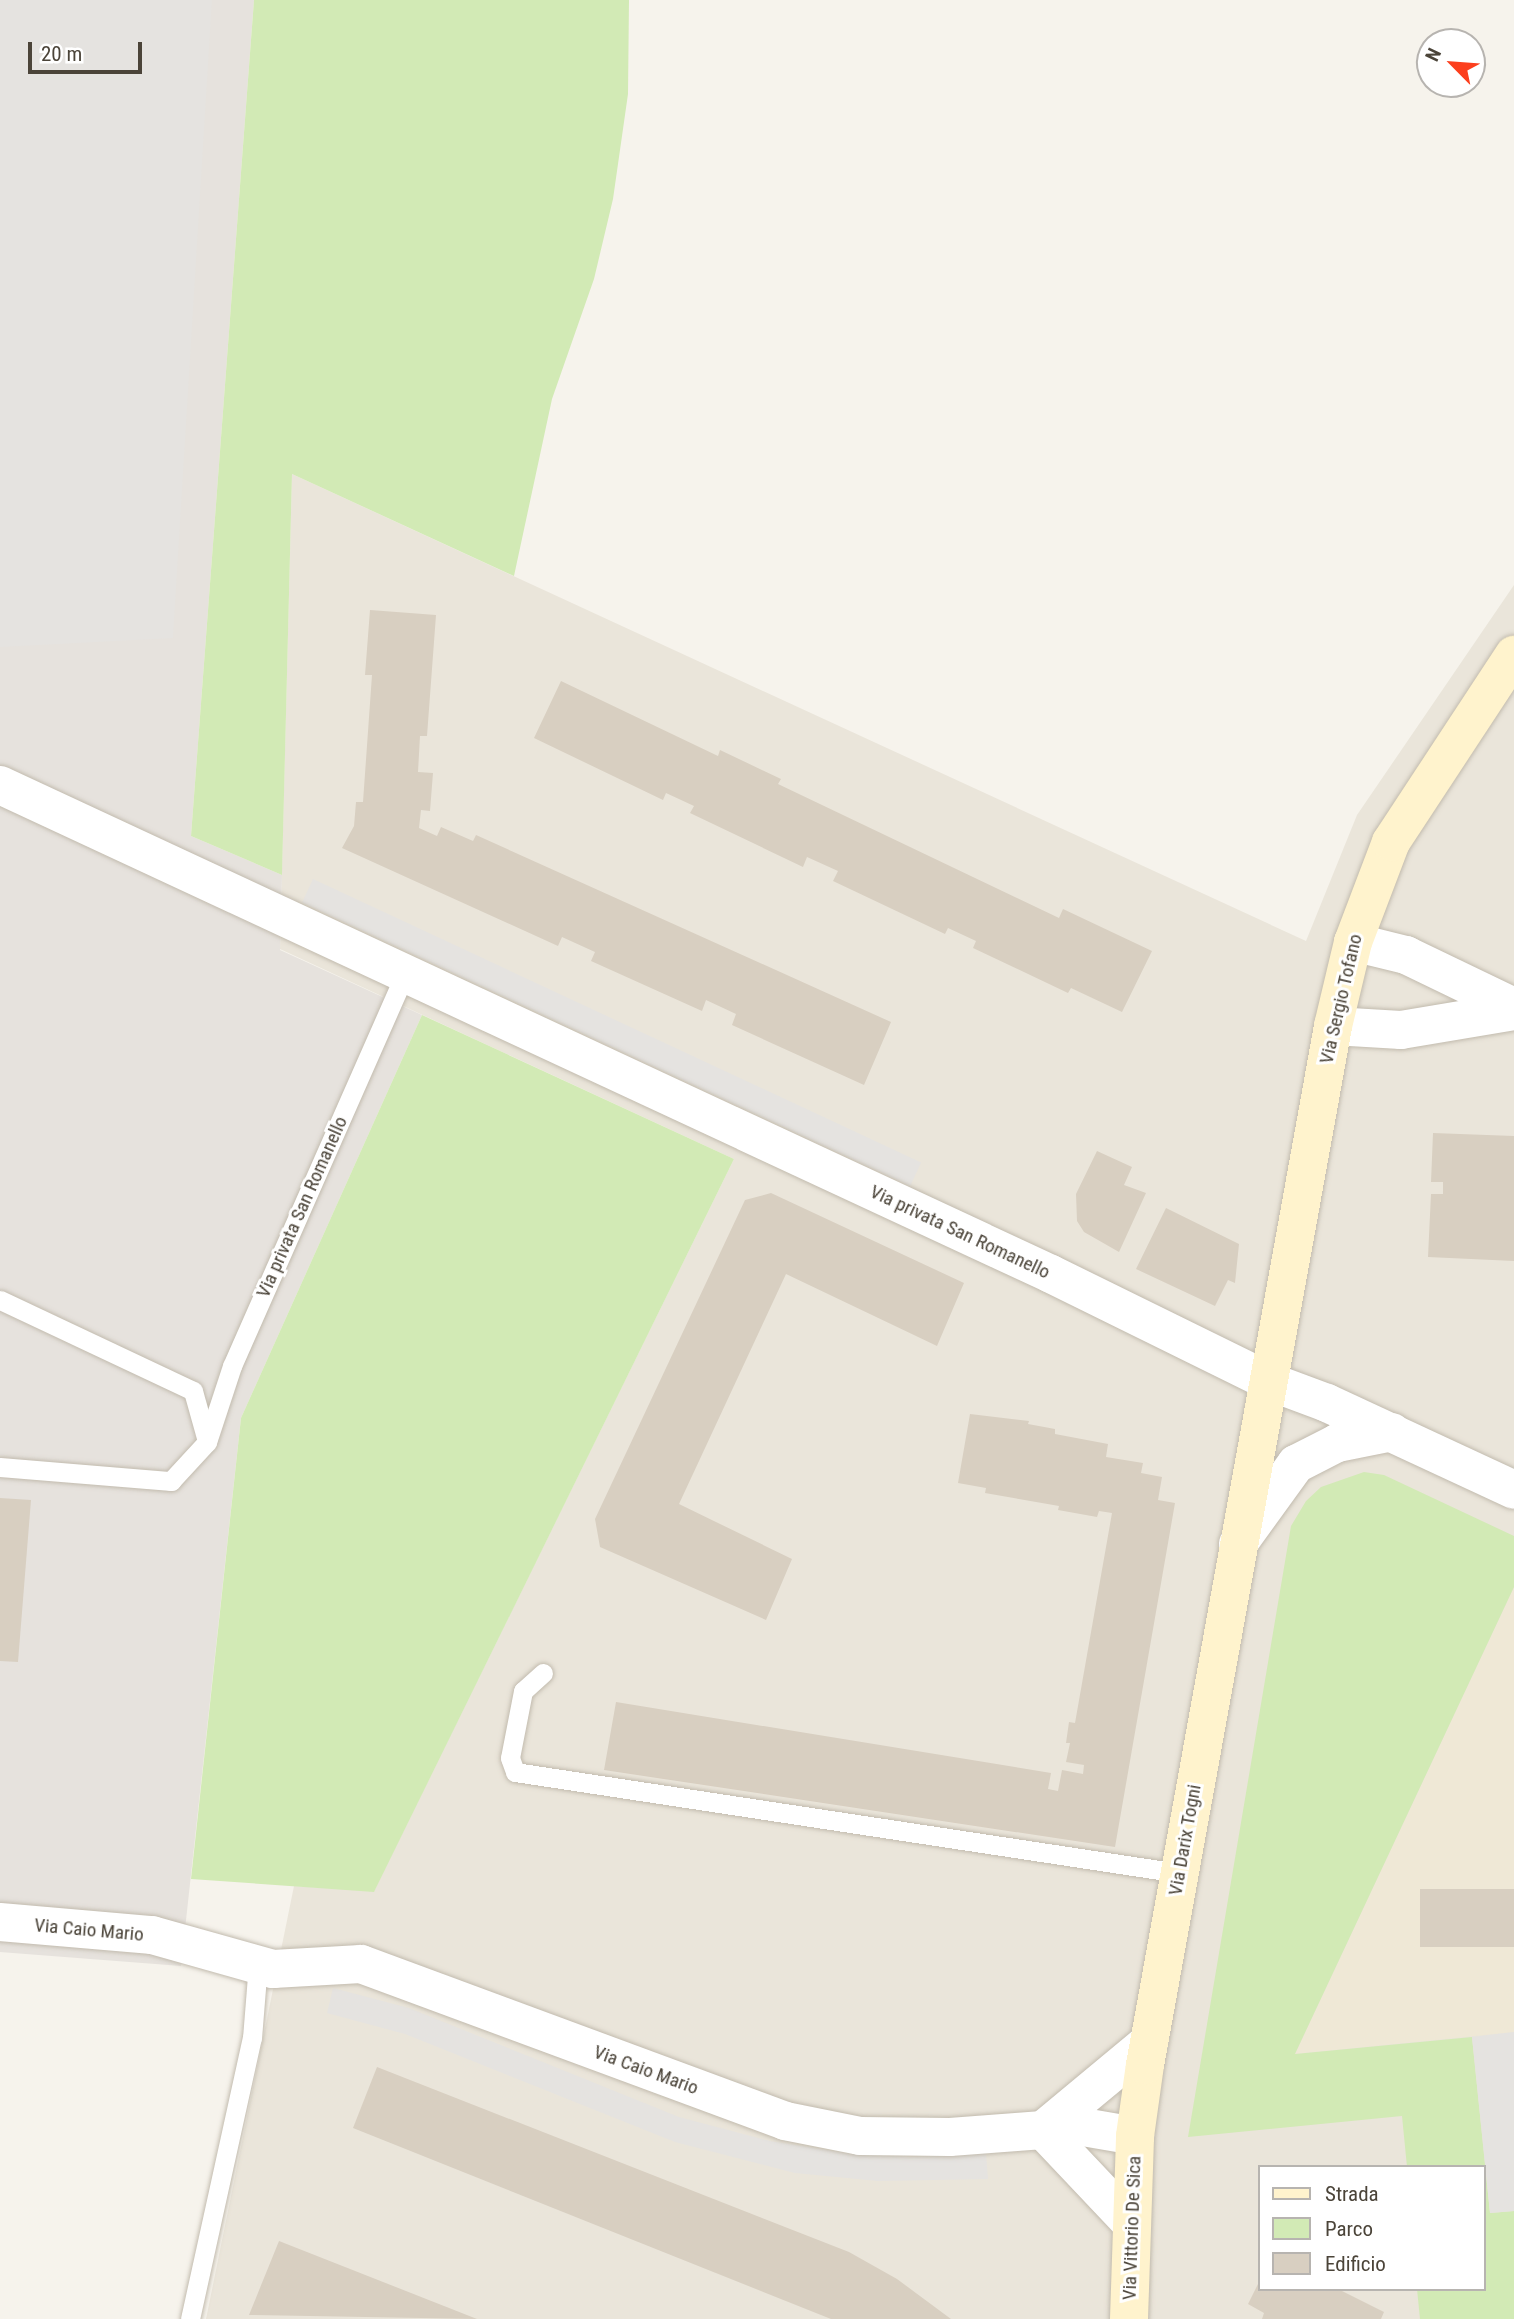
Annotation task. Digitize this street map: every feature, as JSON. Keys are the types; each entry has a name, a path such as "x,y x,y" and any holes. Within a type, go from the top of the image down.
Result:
{"street":[{"name":"Via Sergio Tofano","path":"1268,1381 1333,1026 1353,942 1391,842 1514,655"},
{"name":"Via privata San Romanello","path":"0,785 1051,1274 1268,1381 1392,1432 1514,1490"},
{"path":"1353,942 1406,955 1514,1009"},
{"path":"1333,1026 1401,1030 1514,1009"},
{"name":"Via Darix Togni","path":"1135,2136 1149,2042 1268,1381"},
{"name":"Via Darix Togni","path":"1238,1544 1296,1464 1337,1443 1392,1432"},
{"name":"Via Caio Mario","path":"0,1922 152,1935 273,1969 361,1964 810,2126 860,2136 950,2137 1083,2127 1135,2136"},
{"path":"1131,2223 1043,2130 1149,2042"},
{"name":"Via Vittorio De Sica","path":"1129,2319 1135,2136"}],"lane":[{"name":"Via privata San Romanello","path":"0,1467 171,1481 207,1442 232,1367 405,974"},
{"path":"0,1300 193,1391 207,1442"},
{"path":"543,1673 523,1691 510,1758 515,1772 1180,1873"},
{"path":"190,2319 252,2038 258,1964"}],"shaded area":[{"path":"0,0 254,0 191,836 282,875 280,950 422,1015 241,1418 181,1966 0,1952"},
{"path":"0,0 212,0 173,638 0,647"},
{"path":"292,474 1306,941 1357,815 1514,585 1514,2319 206,2319 294,1886 374,1891 734,1159 280,949"},
{"path":"313,879 921,1163 910,1186 302,903"},
{"path":"1514,1587 1514,2032 1295,2054"},
{"path":"333,1988 409,2008 679,2117 770,2141 846,2153 911,2157 986,2153 988,2179 878,2181 795,2173 675,2142 405,2034 327,2013"},
{"path":"1514,2032 1514,2211 1490,2213 1472,2037"}],"green space":[{"path":"254,0 629,0 628,94 613,199 594,279 552,399 514,576 292,474 282,875 191,836"},
{"path":"422,1015 734,1159 374,1892 191,1879 241,1418"},
{"path":"1364,1472 1384,1475 1514,1536 1514,1587 1295,2054 1472,2037 1485,2165 1407,2165 1402,2116 1188,2137 1291,1526 1306,1501 1321,1487"},
{"path":"1486,2174 1490,2213 1514,2211 1514,2319 1420,2319 1417,2291 1486,2291"}],"building":[{"path":"370,610 436,615 427,736 420,736 418,772 433,773 430,811 421,810 419,828 437,836 441,827 473,841 476,835 891,1022 864,1085 732,1025 736,1014 706,1000 702,1011 591,961 595,952 562,937 558,946 342,848 354,826 356,802 363,802 372,675 365,675"},
{"path":"561,681 718,756 720,750 781,779 778,784 1059,918 1063,909 1152,951 1122,1012 1071,988 1068,993 973,948 976,941 948,928 945,934 833,881 838,871 807,857 803,867 690,813 694,806 666,793 663,800 534,738"},
{"path":"1433,1133 1514,1136 1514,1261 1428,1257 1431,1194 1443,1194 1443,1182 1431,1182"},
{"path":"1097,1151 1132,1167 1124,1185 1146,1193 1119,1252 1084,1232 1077,1221 1076,1194"},
{"path":"771,1193 964,1283 937,1346 786,1274 679,1504 792,1559 766,1620 600,1547 595,1519 745,1200"},
{"path":"1166,1208 1239,1244 1235,1283 1228,1280 1215,1306 1136,1269"},
{"path":"970,1414 1029,1421 1028,1424 1055,1429 1055,1434 1108,1444 1106,1457 1143,1463 1141,1473 1162,1477 1158,1500 1175,1503 1115,1847 604,1770 616,1702 1051,1773 1048,1789 1058,1791 1062,1770 1083,1774 1084,1765 1066,1762 1070,1743 1066,1743 1069,1722 1075,1723 1112,1513 1099,1511 1097,1517 1058,1510 1059,1506 985,1493 986,1488 958,1483"},
{"path":"0,1498 31,1500 18,1662 0,1661"},
{"path":"1420,1889 1514,1889 1514,1947 1420,1947"},
{"path":"377,2067 849,2252 897,2279 951,2319 831,2319 353,2128"},
{"path":"279,2241 477,2319 249,2315"},
{"path":"1258,2284 1258,2291 1342,2291 1384,2312 1381,2319 1262,2319 1264,2313 1248,2304"}]}
